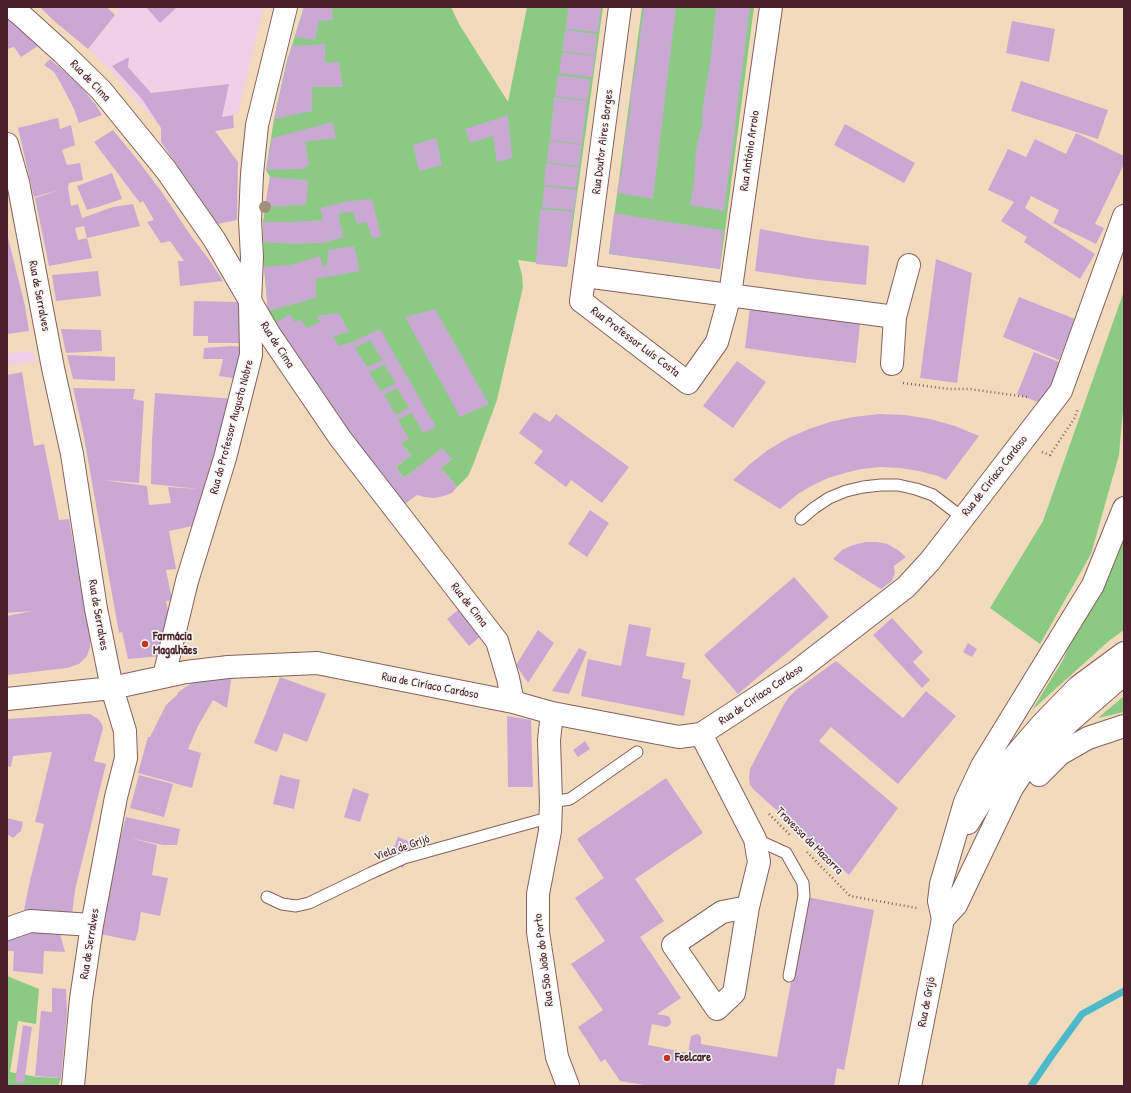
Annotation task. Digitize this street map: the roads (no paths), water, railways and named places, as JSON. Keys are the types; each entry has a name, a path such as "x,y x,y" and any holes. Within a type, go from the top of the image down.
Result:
{"main road":[{"name":"Rua de Cima","path":"11,7 63,53 101,90 162,164 214,239 270,336 340,438 497,641 508,678 513,702"},
{"name":"Rua do Professor Augusto Nobre","path":"164,676 187,581 225,458 251,355 250,303 252,257 250,220 252,174 257,125 286,7"},
{"name":"Rua Doutor Aires Borges","path":"585,276 620,7"},
{"name":"Rua António Arroio","path":"730,295 771,7"},
{"name":"Rua de Serralves","path":"7,144 18,182 53,368 72,454 96,609 112,688 125,731 126,758 116,797 92,925 81,999 73,1086"},
{"name":"Rua de Ciríaco Cardoso","path":"7,699 112,688 186,672 228,667 317,663 513,702 552,713 679,737 701,734 796,672 906,587 930,561 1061,391 1124,216"},
{"path":"892,364 895,317 910,265"},
{"path":"585,276 895,317"},
{"name":"Rua Professor Luís Costa","path":"585,276 581,301 688,383 717,342 730,295"},
{"path":"943,919 939,901 941,884 954,844 965,802 982,766 1093,585 1124,508"},
{"path":"954,844 997,776 1042,724 1078,687 1124,653"},
{"path":"943,919 956,905 1012,788 1024,770 1069,722 1124,674"},
{"name":"Rua São João do Porto","path":"552,713 549,740 551,810 550,831 538,894 538,932 557,1057 568,1086"},
{"path":"993,828 1036,778 1060,754 1088,738 1124,726"},
{"path":"701,734 755,838 759,862 748,908"},
{"name":"Rua de Grijó","path":"910,1086 943,919"},
{"path":"7,929 30,921 92,925"}],"lane":[{"path":"801,519 829,498 846,491 881,485 916,489 933,495 963,518"},
{"name":"Viela de Grijó","path":"267,897 282,904 296,906 309,903 404,858 551,810 570,799 637,752"},
{"path":"755,838 786,853 803,882 804,896 789,976"}],"waterway":[{"path":"1031,1086 1082,1014 1124,991"}],"place":[{"name":"Farmácia Magalhães","path":"145,644"},
{"name":"Feelcare","path":"667,1058"}]}
